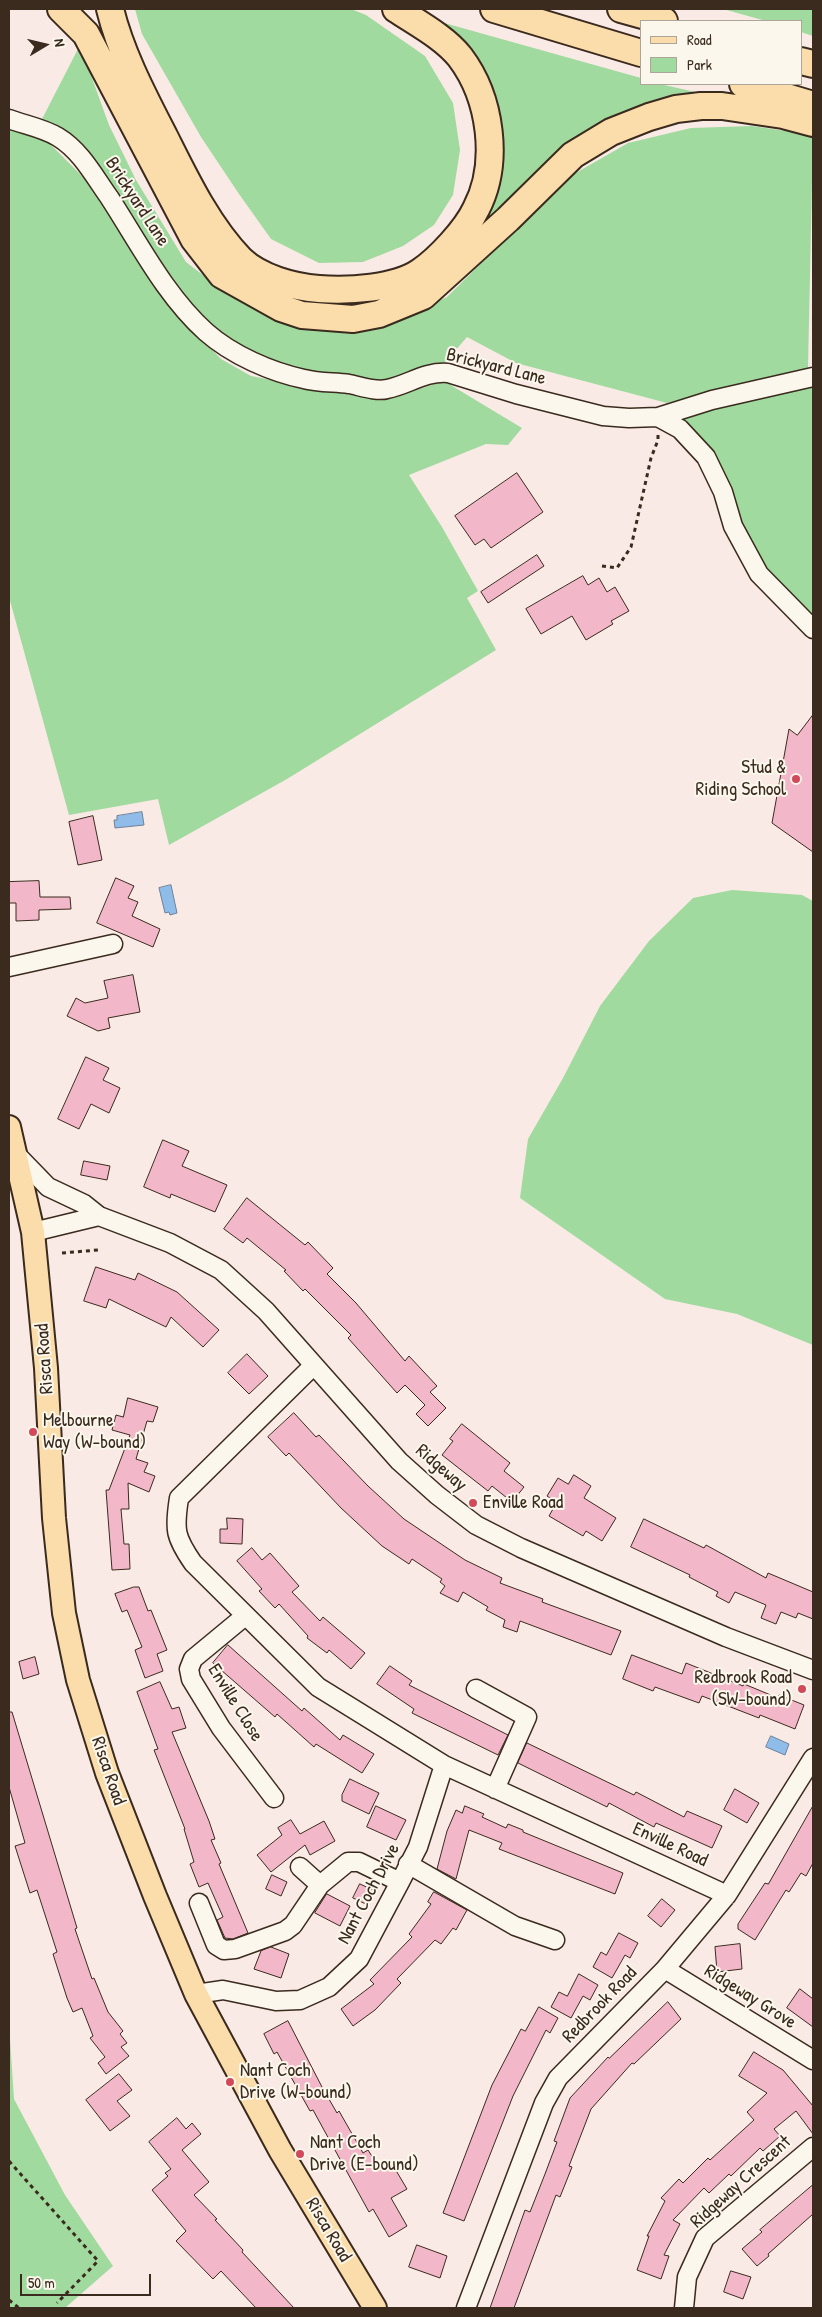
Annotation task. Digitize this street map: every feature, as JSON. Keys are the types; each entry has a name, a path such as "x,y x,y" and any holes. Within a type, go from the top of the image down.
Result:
{"highway":[{"path":"61,9 86,34 194,240 222,275 281,308 302,315 353,319 379,314 423,296 508,219 572,155 611,132 649,117 676,109 722,106 783,115 813,123"},
{"path":"110,9 136,80 185,179 214,226 242,260 264,275 304,288 343,291 392,283 419,272 453,241 476,209 489,169 490,144 481,95 459,57 433,34 396,9"},
{"path":"494,9 640,53"},
{"path":"621,9 660,20"},
{"path":"747,85 813,105"}],"main road":[{"name":"Risca Road","path":"11,1141 22,1179 32,1232 46,1368 54,1518 64,1613 78,1680 107,1773 196,1994 280,2150 375,2308"}],"street":[{"name":"Brickyard Lane","path":"9,119 59,137 78,153 94,173 164,283 207,332 253,362 304,379 384,390 432,373 448,372 496,389 603,416 658,417 712,400 813,377"},
{"path":"658,417 680,429 706,457 723,492 733,526 759,574 813,628"},
{"path":"9,967 114,944"},
{"name":"Ridgeway","path":"11,1141 48,1187 84,1204 99,1216 170,1243 221,1270 266,1311 399,1460 437,1495 476,1525 521,1548 726,1637 813,1670"},
{"path":"32,1232 99,1216"},
{"name":"Enville Road","path":"314,1365 179,1498 176,1518 178,1542 193,1563 318,1687 444,1765 727,1894"},
{"name":"Enville Close","path":"245,1616 193,1659 189,1669 191,1680 221,1728 274,1798"},
{"path":"476,1690 527,1717 495,1789"},
{"name":"Redbrook Road","path":"466,2308 544,2103 558,2078 665,1969 727,1894 813,1758"},
{"name":"Nant Coch Drive","path":"196,1994 224,1990 276,2001 300,2000 329,1987 359,1959 400,1882 418,1847 444,1765"},
{"path":"199,1903 216,1945 224,1950 235,1949 285,1930 293,1925 320,1885 339,1867 348,1862 359,1862 400,1882"},
{"path":"408,1864 515,1926 555,1940"},
{"path":"300,1868 320,1885"},
{"name":"Ridgeway Grove","path":"665,1969 813,2060"},
{"name":"Ridgeway Crescent","path":"684,2308 687,2277 705,2238 813,2147"}],"path":[{"path":"602,566 617,568 631,547 651,458 658,440 658,417"},
{"path":"62,1253 98,1250"},
{"path":"9,2161 98,2261 57,2303"},
{"path":"9,2300 19,2308"}],"green space":[{"path":"135,9 351,9 366,15 425,56 453,103 460,150 453,195 434,225 403,246 363,262 319,263 271,239 201,137 142,34"},
{"path":"723,9 813,9 813,36 802,32 802,20 762,20"},
{"path":"430,19 640,78 640,85 664,85 704,94 678,99 464,246 500,161"},
{"path":"80,45 109,125 136,180 186,262 212,282 249,305 407,315 447,297 567,178 628,143 691,128 752,126 813,135 808,368 667,403 516,363 467,337 437,372 395,387 304,379 207,332 123,218 41,121"},
{"path":"9,126 47,141 89,183 163,299 221,359 251,376 373,399 407,393 444,381 522,428 508,445 486,444 409,475 442,527 478,591 467,598 496,650 287,779 169,845 158,799 69,815 9,597"},
{"path":"813,385 813,623 757,562 682,421 685,417 694,413"},
{"path":"732,890 802,895 813,901 813,1345 737,1314 665,1299 520,1198 528,1139 563,1078 600,1006 649,941 693,898"},
{"path":"9,2023 14,2099 65,2195 113,2266 65,2308 9,2308"}],"water":[{"path":"142,812 144,825 115,828 114,820 117,820 117,816"},
{"path":"171,885 177,913 170,915 169,912 165,913 159,888"},
{"path":"771,1736 789,1744 785,1755 766,1747"}],"building":[{"path":"517,473 543,512 491,548 484,539 475,545 455,516"},
{"path":"537,555 544,566 488,603 481,592"},
{"path":"583,576 588,585 599,578 607,592 615,587 629,611 611,621 613,624 586,640 572,616 541,634 526,609"},
{"name":"Stud & Riding School","path":"813,715 813,852 772,823 789,729 797,735"},
{"path":"93,816 102,860 78,865 69,822"},
{"path":"116,878 134,886 128,898 138,902 132,916 160,929 153,947 97,923"},
{"path":"39,881 40,897 70,897 71,909 39,910 39,920 16,921 16,903 9,903 9,882"},
{"path":"133,975 140,1012 108,1018 110,1028 98,1031 67,1016 76,998 85,1003 108,998 104,981"},
{"path":"86,1057 109,1068 103,1080 120,1088 109,1113 91,1104 79,1129 58,1119"},
{"path":"163,1140 189,1151 182,1166 227,1185 215,1212 171,1194 170,1198 144,1187"},
{"path":"84,1161 110,1166 107,1180 81,1175"},
{"path":"247,1198 305,1245 308,1242 333,1268 327,1274 356,1303 405,1361 409,1356 437,1386 430,1392 446,1408 428,1426 416,1414 425,1405 405,1385 397,1393 348,1338 351,1335 305,1289 303,1291 284,1271 286,1270 247,1238 243,1243 224,1229"},
{"path":"96,1267 135,1280 138,1273 177,1292 219,1330 203,1347 171,1317 166,1327 109,1299 106,1308 84,1301"},
{"path":"247,1354 268,1376 249,1394 228,1373"},
{"path":"128,1398 158,1407 153,1422 147,1421 136,1459 148,1463 144,1472 155,1476 149,1492 128,1483 129,1509 121,1509 124,1544 129,1544 130,1569 112,1570 106,1490 109,1490 130,1435 112,1430 116,1415 123,1417"},
{"path":"294,1413 316,1437 319,1435 368,1486 404,1519 465,1560 502,1578 500,1583 543,1599 542,1602 621,1631 611,1655 520,1621 517,1632 503,1627 505,1620 486,1610 488,1607 463,1592 458,1602 440,1593 445,1586 440,1582 442,1579 412,1559 409,1564 382,1546 341,1508 289,1453 286,1456 268,1437"},
{"path":"462,1424 510,1463 504,1471 524,1487 512,1502 492,1486 488,1491 442,1455 453,1441 450,1439"},
{"path":"574,1475 591,1486 584,1498 616,1518 602,1541 586,1531 583,1536 549,1516 557,1502 547,1496 558,1478 568,1484"},
{"path":"227,1518 243,1519 242,1544 220,1543 220,1529 227,1529"},
{"path":"644,1519 704,1548 706,1545 766,1578 768,1573 813,1592 813,1619 798,1613 796,1618 781,1612 776,1624 761,1618 766,1605 735,1592 729,1603 716,1596 718,1592 689,1577 690,1575 631,1547"},
{"path":"252,1548 262,1560 270,1553 299,1586 292,1592 320,1621 323,1617 365,1653 351,1669 329,1650 327,1653 307,1638 308,1636 279,1604 275,1608 259,1591 262,1589 237,1561"},
{"path":"139,1587 148,1611 151,1610 167,1650 157,1654 163,1671 145,1678 135,1650 142,1647 127,1610 122,1612 115,1594"},
{"path":"228,1645 302,1711 304,1708 340,1740 343,1735 374,1754 362,1773 316,1744 314,1747 277,1714 275,1717 213,1663"},
{"path":"632,1655 682,1674 686,1663 743,1686 744,1684 778,1698 779,1695 804,1705 795,1729 760,1715 759,1718 702,1696 699,1703 655,1687 653,1691 623,1679"},
{"path":"35,1657 39,1674 23,1679 19,1662"},
{"path":"390,1666 412,1681 409,1685 508,1735 498,1755 412,1713 414,1709 377,1684"},
{"path":"160,1682 172,1709 179,1707 186,1728 172,1732 209,1821 215,1839 211,1840 221,1863 219,1864 248,1933 233,1939 225,1938 217,1920 223,1917 208,1883 199,1887 190,1864 194,1862 185,1829 154,1750 158,1749 137,1692"},
{"path":"9,1712 12,1712 77,1928 75,1929 92,1979 94,1978 108,2012 123,2031 120,2034 127,2043 121,2047 129,2056 106,2074 98,2063 105,2057 90,2038 93,2036 82,2008 73,2012 67,1998 53,1954 57,1952 37,1890 30,1893 15,1846 25,1843 9,1787"},
{"path":"527,1743 634,1795 636,1792 684,1817 687,1811 722,1826 712,1848 656,1823 654,1827 609,1803 607,1807 518,1763"},
{"path":"350,1779 379,1793 369,1814 342,1801 342,1795"},
{"path":"735,1789 759,1803 747,1823 724,1810"},
{"path":"376,1806 406,1820 396,1840 367,1827"},
{"path":"465,1806 484,1814 482,1817 506,1828 508,1824 623,1873 615,1894 499,1849 502,1843 469,1830 456,1879 437,1869 447,1831 456,1810 462,1813"},
{"path":"813,1806 813,1863 806,1876 801,1873 789,1892 786,1890 755,1940 738,1929 738,1924 765,1883 768,1884"},
{"path":"291,1820 300,1834 324,1821 335,1841 310,1855 305,1845 271,1872 257,1855 282,1835 278,1828"},
{"path":"272,1875 287,1882 281,1896 266,1889"},
{"path":"360,1884 375,1891 368,1905 353,1898"},
{"path":"434,1892 467,1910 456,1930 453,1928 441,1944 435,1940 397,1979 401,1983 375,2010 353,2026 341,2009 374,1984 370,1980 412,1937 409,1934 431,1904 428,1902"},
{"path":"327,1894 350,1906 340,1926 315,1913"},
{"path":"662,1899 675,1910 661,1927 648,1916"},
{"path":"619,1933 638,1943 630,1958 625,1955 612,1978 593,1967 601,1952 606,1955"},
{"path":"740,1944 742,1969 717,1972 715,1947"},
{"path":"271,1947 289,1954 281,1978 254,1969 261,1951"},
{"path":"579,1974 598,1985 590,2000 583,1996 571,2018 551,2007 559,1992 567,1996"},
{"path":"800,1989 813,1999 813,2027 787,2008"},
{"path":"668,2002 681,2019 634,2064 632,2063 591,2109 569,2166 572,2167 560,2197 556,2195 514,2308 490,2308 525,2210 530,2212 545,2174 557,2142 554,2141 570,2098 608,2057"},
{"path":"539,2007 558,2018 550,2033 546,2030 513,2096 464,2221 443,2213 492,2085 521,2029 525,2031"},
{"path":"288,2021 322,2087 337,2113 339,2111 363,2153 368,2150 380,2169 391,2162 407,2189 391,2198 407,2226 389,2237 373,2209 369,2212 313,2110 310,2111 277,2052 274,2054 264,2034"},
{"path":"754,2052 783,2070 813,2106 813,2134 796,2111 774,2129 780,2136 763,2151 760,2148 731,2176 729,2174 709,2193 704,2188 673,2220 680,2224 664,2255 669,2256 661,2279 637,2270 649,2236 647,2236 665,2201 661,2198 679,2179 683,2183 708,2158 710,2160 754,2120 747,2112 767,2093 739,2076"},
{"path":"119,2074 132,2090 117,2101 130,2116 110,2131 86,2100"},
{"path":"177,2118 186,2129 192,2123 201,2134 182,2150 209,2182 194,2195 217,2219 215,2220 243,2250 242,2252 294,2308 256,2308 221,2271 213,2279 176,2241 186,2231 152,2190 168,2176 165,2173 171,2169 149,2142"},
{"path":"813,2185 813,2214 757,2266 742,2249 762,2232 760,2230"},
{"path":"417,2245 447,2256 440,2278 409,2267"},
{"path":"731,2271 751,2277 743,2299 724,2292"}],"place":[{"name":"Stud & Riding School","path":"796,779"},
{"name":"Melbourne Way (W-bound)","path":"33,1432"},
{"name":"Enville Road","path":"473,1503"},
{"name":"Redbrook Road (SW-bound)","path":"802,1689"},
{"name":"Nant Coch Drive (W-bound)","path":"230,2082"},
{"name":"Nant Coch Drive (E-bound)","path":"300,2154"}]}
